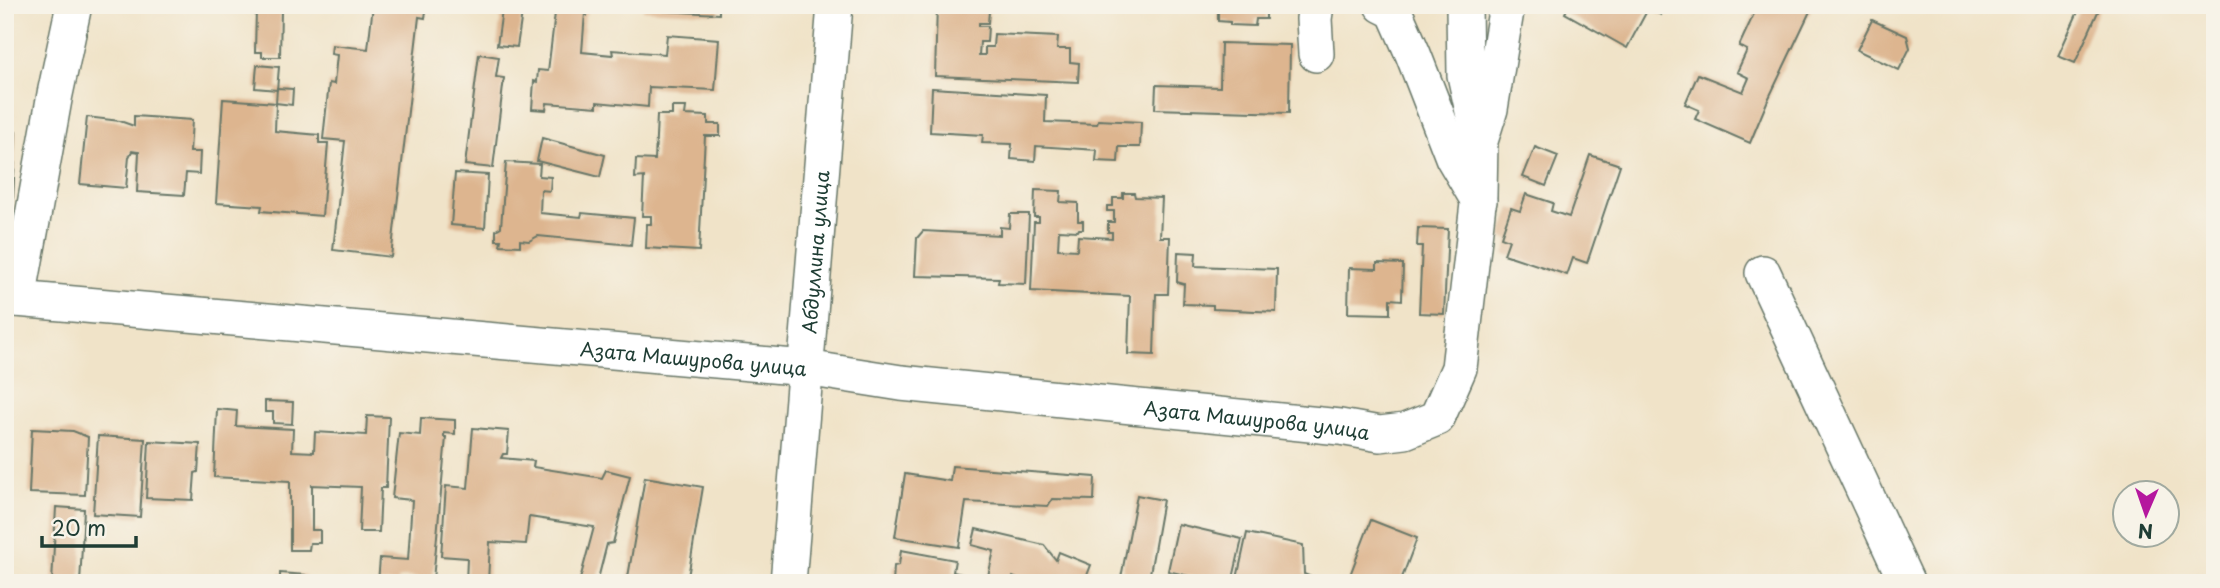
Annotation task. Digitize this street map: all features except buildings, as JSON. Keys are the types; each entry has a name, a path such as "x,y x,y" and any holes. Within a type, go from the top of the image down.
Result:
{"street":[{"path":"11,299 74,5"},
{"name":"Абдуллина улица","path":"788,583 835,5"},
{"path":"1316,5 1316,54"},
{"path":"1382,5 1394,11 1453,157 1479,201"},
{"path":"1464,5 1465,75 1480,141 1479,201"},
{"path":"1480,141 1490,109 1507,5"},
{"name":"Азата Машурова улица","path":"11,299 806,368 901,383 1340,427 1380,434 1405,431 1437,418 1459,368 1479,201"},
{"path":"1763,273 1907,583"}]}
